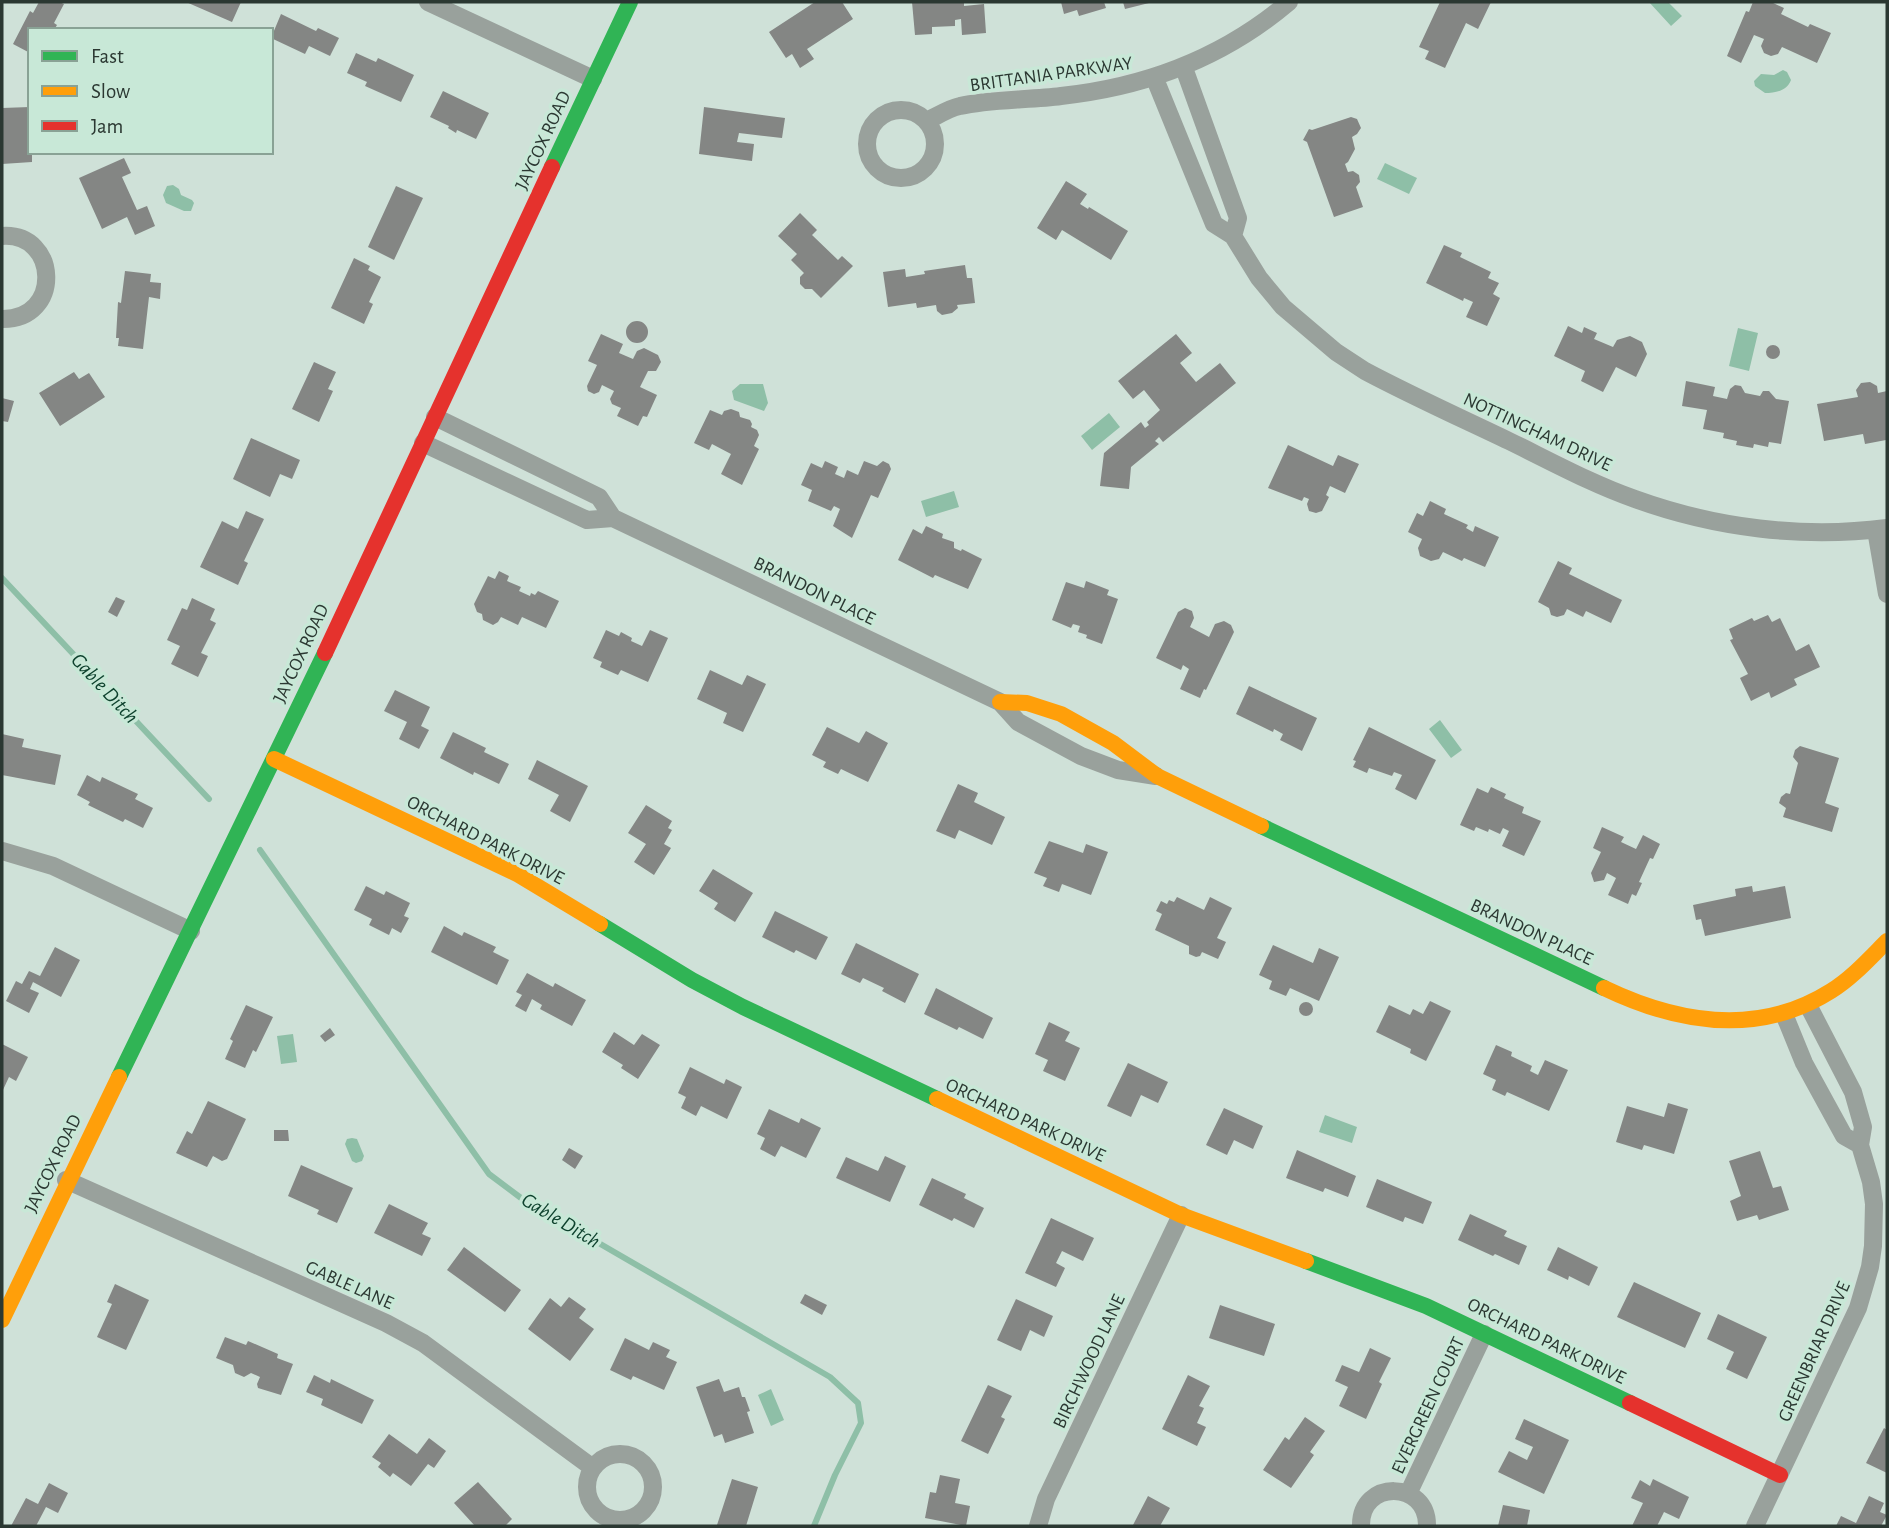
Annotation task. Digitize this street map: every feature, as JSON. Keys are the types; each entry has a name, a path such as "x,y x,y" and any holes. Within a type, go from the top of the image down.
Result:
{"street":[{"path":"428,2 593,79"},
{"name":"JAYCOX ROAD","path":"2,1320 66,1180 274,759 631,2"},
{"name":"BRITTANIA PARKWAY","path":"927,121 959,106 1098,92 1155,79 1184,68 1247,32 1289,2"},
{"path":"1184,68 1238,218 1233,236"},
{"name":"NOTTINGHAM DRIVE","path":"1155,79 1214,224 1233,236 1259,278 1283,307 1336,352 1395,387 1591,481 1676,513 1765,530 1810,532 1882,529"},
{"path":"2,236 17,237 35,248 47,276 46,287 36,305 19,317 2,319"},
{"name":"BRANDON PLACE","path":"436,417 599,496 613,518"},
{"name":"BRANDON PLACE","path":"423,443 587,520 613,518 1000,702 1018,722 1080,756 1118,770 1157,776"},
{"path":"1882,529 1887,594"},
{"name":"BRANDON PLACE","path":"1000,702 1027,703 1091,730 1128,751 1157,776 1633,1002 1667,1015 1703,1021 1739,1021 1784,1014 1808,1005 1841,985 1869,962 1887,941"},
{"name":"ORCHARD PARK DRIVE","path":"274,759 517,874 692,980 743,1007 1181,1215 1382,1288 1485,1334 1780,1475"},
{"path":"2,851 53,866 191,931"},
{"name":"GREENBRIAR DRIVE","path":"1755,1526 1858,1308 1865,1288 1873,1246 1874,1204 1871,1182 1860,1145 1863,1127 1853,1092 1808,1005"},
{"name":"GREENBRIAR DRIVE","path":"1784,1014 1804,1063 1844,1136 1860,1145"},
{"name":"GABLE LANE","path":"66,1180 423,1343 593,1468"},
{"name":"BIRCHWOOD LANE","path":"1038,1526 1046,1499 1181,1215"},
{"name":"EVERGREEN COURT","path":"1408,1494 1485,1334"},
{"name":"EVERGREEN COURT","path":"1361,1526 1363,1511 1368,1502 1387,1491 1398,1491 1417,1500 1424,1509 1427,1526"}],"shaded area":[{"path":"1649,2 1668,2 1682,16 1671,26"},
{"path":"1783,70 1791,80 1784,89 1765,93 1755,86 1754,81 1761,74 1774,75"},
{"path":"1385,163 1417,178 1409,194 1377,179"},
{"path":"173,185 179,189 181,195 192,200 194,203 191,211 184,211 166,203 163,195 167,186"},
{"path":"1738,328 1758,333 1749,371 1729,366"},
{"path":"740,384 763,384 768,403 764,411 734,400 732,391"},
{"path":"1109,413 1120,427 1092,450 1081,436"},
{"path":"954,491 959,507 926,517 921,501"},
{"path":"1440,720 1462,750 1451,758 1429,729"},
{"path":"293,1034 297,1062 281,1064 277,1036"},
{"path":"1325,1115 1357,1127 1352,1143 1319,1132"},
{"path":"347,1139 357,1139 364,1156 362,1161 356,1163 352,1161 345,1144"},
{"path":"771,1389 784,1420 771,1426 758,1395"}],"building":[{"path":"39,2 64,4 54,23 57,25 55,28 28,28 28,52 13,44 30,11 33,13"},
{"path":"186,2 241,2 232,22"},
{"path":"815,2 842,2 853,19 807,49 814,59 800,68 792,54 786,58 769,32"},
{"path":"912,2 964,2 964,6 984,4 986,33 962,35 961,19 955,20 955,26 932,27 932,34 915,35"},
{"path":"1061,2 1104,2 1106,8 1079,16 1077,10 1064,14"},
{"path":"1123,2 1149,2 1149,3 1125,9"},
{"path":"1440,2 1491,2 1478,29 1466,23 1445,68 1425,59 1429,51 1419,47"},
{"path":"1753,2 1771,2 1784,8 1781,14 1808,27 1810,24 1831,33 1817,63 1782,47 1778,54 1771,56 1764,53 1761,46 1764,39 1754,35 1741,63 1727,56 1746,11 1749,12"},
{"path":"281,14 316,31 318,28 339,38 330,56 309,46 305,54 273,39"},
{"path":"356,53 376,62 378,58 414,75 401,102 365,86 367,82 347,73"},
{"path":"443,91 489,113 476,139 457,130 456,133 448,128 449,126 430,117"},
{"path":"28,107 28,154 32,154 32,162 2,164 2,108"},
{"path":"704,107 785,118 782,138 739,133 737,142 754,144 752,161 699,154"},
{"path":"1351,117 1357,119 1361,128 1352,137 1355,149 1345,164 1348,172 1353,171 1359,175 1360,182 1356,187 1363,207 1334,217 1307,142 1303,140 1309,129"},
{"path":"124,158 131,173 122,177 137,210 147,206 155,226 135,235 127,217 102,229 79,178"},
{"path":"1066,181 1087,194 1080,204 1128,231 1111,260 1062,230 1056,240 1037,228"},
{"path":"396,186 423,198 394,260 368,247"},
{"path":"800,213 817,230 812,235 838,260 842,256 853,266 821,298 812,289 805,289 800,284 800,277 804,273 791,260 797,254 778,236"},
{"path":"1444,245 1462,253 1460,257 1491,272 1488,278 1499,283 1493,294 1500,298 1487,326 1466,317 1473,302 1464,298 1463,301 1426,283"},
{"path":"354,258 370,266 368,270 381,277 369,302 373,304 364,324 331,308"},
{"path":"965,265 967,278 972,278 975,303 957,305 958,308 952,313 942,315 937,311 936,305 917,308 916,303 888,307 883,272 905,269 906,277 925,274 924,271"},
{"path":"125,271 151,274 150,282 161,283 160,299 149,297 143,349 118,346 119,338 116,338 118,302 121,303"},
{"path":"637,321 647,328 648,332 641,342 637,343 627,336 626,332 633,322"},
{"path":"1568,326 1582,333 1584,327 1597,333 1594,339 1613,347 1617,340 1630,336 1642,342 1647,354 1636,377 1616,367 1603,392 1581,381 1585,371 1554,356"},
{"path":"601,334 623,344 619,353 633,359 637,351 644,348 658,355 661,362 656,371 648,371 640,387 657,395 647,417 643,416 638,426 617,416 621,408 612,404 610,399 614,391 602,385 599,392 594,394 588,391 587,386 597,365 588,361"},
{"path":"1176,334 1192,353 1180,363 1196,382 1220,363 1236,383 1163,442 1159,437 1155,441 1159,444 1131,467 1129,489 1100,486 1104,453 1141,422 1145,428 1149,425 1147,422 1160,410 1144,390 1133,399 1118,381"},
{"path":"1773,345 1778,347 1778,357 1773,359 1768,357 1766,352 1768,347"},
{"path":"314,362 336,372 328,389 333,391 319,422 292,409"},
{"path":"74,372 79,379 89,373 105,397 60,426 39,393"},
{"path":"1686,381 1715,387 1713,396 1727,399 1730,389 1735,385 1741,386 1745,393 1760,396 1763,391 1769,391 1776,399 1789,401 1781,444 1769,442 1768,447 1754,444 1753,448 1736,445 1737,441 1723,438 1724,433 1703,429 1707,410 1682,406"},
{"path":"1870,382 1877,386 1878,393 1887,391 1886,440 1865,444 1863,434 1824,441 1817,404 1858,397 1856,390 1861,383"},
{"path":"2,398 14,401 8,422 2,421"},
{"path":"731,409 739,412 740,417 750,420 751,427 757,430 759,435 754,446 759,449 742,485 721,474 731,454 712,444 709,450 694,443 710,410 722,415 724,411"},
{"path":"251,438 300,460 292,479 280,474 270,497 233,479"},
{"path":"1288,445 1333,466 1338,455 1359,464 1345,493 1330,486 1326,495 1329,497 1322,511 1316,513 1309,511 1309,499 1304,497 1302,501 1268,488"},
{"path":"825,461 838,467 835,474 844,478 847,470 858,475 864,461 877,466 883,461 889,464 891,469 878,498 871,495 852,538 833,526 840,509 834,506 831,511 808,501 812,490 801,485 811,463 822,468"},
{"path":"1430,501 1446,509 1444,514 1468,525 1466,528 1473,532 1475,526 1499,537 1485,567 1443,552 1439,559 1431,561 1420,556 1418,548 1422,539 1408,532 1417,513 1423,516"},
{"path":"246,511 264,519 244,561 248,563 238,585 200,567 222,521 238,529"},
{"path":"926,526 943,534 942,538 954,542 954,548 982,559 968,589 935,575 933,578 898,560 913,529 922,534"},
{"path":"1558,561 1572,568 1569,574 1622,600 1611,623 1586,611 1583,617 1567,609 1564,615 1557,617 1551,615 1549,608 1538,602"},
{"path":"499,571 509,576 507,581 521,587 519,591 530,596 538,591 559,601 546,628 522,617 518,625 501,617 493,625 483,620 474,604 488,576 495,579"},
{"path":"1086,581 1109,590 1107,595 1118,599 1102,644 1078,632 1080,626 1073,624 1071,628 1052,620 1066,582 1084,588"},
{"path":"116,597 125,601 117,617 108,612"},
{"path":"192,598 215,609 210,620 216,623 201,653 208,656 198,677 171,664 180,646 167,640 182,608 187,610"},
{"path":"1185,608 1192,611 1194,618 1190,627 1209,637 1215,624 1224,621 1231,625 1234,632 1200,698 1180,689 1189,669 1183,665 1181,670 1156,658 1178,612"},
{"path":"1768,615 1772,622 1780,618 1796,651 1809,644 1820,667 1794,679 1797,685 1771,698 1769,692 1751,701 1740,678 1748,674 1730,640 1733,639 1729,629 1752,618 1754,621"},
{"path":"606,630 619,636 621,632 642,646 650,630 668,638 648,682 621,670 618,675 600,667 602,662 593,658"},
{"path":"710,670 742,685 747,675 766,684 743,732 723,723 727,713 697,699"},
{"path":"1249,686 1317,718 1302,751 1280,740 1283,734 1236,714"},
{"path":"395,690 430,707 421,726 429,730 419,749 399,739 407,722 384,711"},
{"path":"827,727 859,743 866,731 888,743 868,782 841,769 838,774 823,767 826,762 812,755"},
{"path":"1369,727 1436,760 1416,800 1395,789 1402,775 1394,772 1392,776 1369,768 1367,773 1353,767 1356,761 1353,760"},
{"path":"453,732 486,748 484,752 509,764 499,784 474,772 473,775 440,758"},
{"path":"2,734 24,739 22,747 61,755 55,785 2,775"},
{"path":"1800,746 1839,758 1825,803 1839,808 1832,832 1783,817 1786,808 1779,803 1781,797 1786,793 1790,794 1798,763 1793,757"},
{"path":"537,760 588,786 570,822 550,811 559,795 528,779"},
{"path":"87,775 100,782 102,777 138,794 135,799 153,808 143,828 125,819 123,822 88,805 90,802 77,795"},
{"path":"958,784 978,793 974,802 1005,817 992,845 959,830 955,839 936,831"},
{"path":"1491,787 1506,794 1504,798 1524,807 1522,813 1541,821 1524,856 1502,846 1509,831 1503,828 1500,834 1476,827 1474,831 1460,825 1477,788 1488,793"},
{"path":"646,805 672,821 668,828 672,830 664,844 671,848 654,875 634,862 646,844 628,833"},
{"path":"1602,827 1624,837 1621,842 1636,849 1643,835 1660,844 1653,859 1650,858 1636,896 1632,894 1628,904 1608,895 1616,878 1607,873 1604,880 1594,882 1591,873 1601,852 1593,848"},
{"path":"1049,841 1083,853 1086,844 1108,852 1091,895 1062,884 1059,892 1043,886 1047,878 1034,873"},
{"path":"713,869 753,893 735,922 714,909 718,903 699,891"},
{"path":"366,886 384,895 386,891 410,903 404,916 409,918 401,933 392,928 389,935 369,925 372,919 354,910"},
{"path":"1752,886 1753,892 1785,886 1791,918 1705,936 1701,919 1696,920 1693,905 1736,896 1735,889"},
{"path":"1177,897 1204,910 1210,897 1232,908 1217,938 1226,942 1218,959 1202,952 1196,957 1189,954 1189,946 1155,930 1162,914 1156,911 1161,901 1167,904 1169,900 1174,902"},
{"path":"775,911 828,937 816,960 796,950 794,953 762,937"},
{"path":"444,926 462,936 464,932 496,947 493,952 509,960 497,985 431,952"},
{"path":"856,943 919,974 905,1003 882,991 884,988 863,978 860,983 841,974"},
{"path":"1273,945 1313,963 1319,948 1339,957 1319,1001 1290,988 1286,996 1269,989 1272,981 1259,975"},
{"path":"55,947 80,960 61,997 33,982 30,989 39,993 29,1013 6,1001 16,981 22,984 29,971 40,976"},
{"path":"527,973 553,987 555,983 586,1000 572,1026 540,1009 542,1005 532,999 526,1012 515,1006 522,995 516,992"},
{"path":"936,988 993,1018 983,1039 924,1014"},
{"path":"1430,1001 1451,1011 1426,1061 1410,1053 1411,1049 1376,1032 1389,1005 1410,1015 1413,1009 1423,1014"},
{"path":"1303,1002 1309,1002 1313,1009 1309,1016 1303,1016 1299,1012 1299,1006"},
{"path":"246,1005 273,1017 245,1068 225,1059 233,1041 230,1039"},
{"path":"1049,1022 1070,1032 1065,1041 1080,1048 1065,1081 1043,1071 1048,1060 1035,1054"},
{"path":"330,1028 335,1035 325,1042 320,1036"},
{"path":"614,1032 634,1045 642,1034 660,1045 638,1079 621,1068 623,1065 602,1052"},
{"path":"2,1044 28,1057 16,1081 9,1077 2,1092"},
{"path":"1496,1045 1532,1066 1530,1071 1538,1075 1545,1060 1568,1070 1549,1111 1507,1092 1505,1096 1492,1090 1496,1080 1483,1074"},
{"path":"1128,1063 1168,1082 1158,1103 1141,1095 1131,1117 1107,1106"},
{"path":"690,1067 724,1084 726,1079 742,1087 727,1119 701,1106 696,1116 681,1108 686,1097 678,1093"},
{"path":"208,1101 246,1119 227,1159 222,1161 213,1156 207,1167 176,1153 187,1131 192,1134"},
{"path":"1668,1103 1688,1109 1674,1154 1644,1145 1642,1150 1616,1142 1627,1106 1664,1117"},
{"path":"1224,1108 1263,1126 1253,1149 1234,1140 1227,1155 1206,1145"},
{"path":"769,1109 799,1123 801,1118 821,1128 806,1158 781,1146 775,1157 760,1149 765,1138 757,1134"},
{"path":"274,1130 288,1130 289,1141 274,1141"},
{"path":"569,1148 583,1156 575,1169 562,1160"},
{"path":"1297,1150 1356,1176 1348,1197 1325,1188 1323,1192 1286,1178"},
{"path":"1760,1151 1773,1188 1781,1186 1789,1210 1759,1220 1757,1215 1737,1221 1730,1201 1741,1196 1729,1161"},
{"path":"885,1156 906,1166 890,1202 836,1178 846,1157 878,1171"},
{"path":"301,1165 353,1188 337,1223 317,1214 319,1210 288,1196"},
{"path":"932,1178 966,1194 964,1198 984,1208 974,1228 919,1205"},
{"path":"1377,1179 1432,1202 1423,1224 1405,1217 1403,1222 1366,1207"},
{"path":"389,1204 428,1223 422,1234 431,1238 422,1256 374,1233"},
{"path":"1470,1214 1507,1231 1504,1236 1527,1246 1519,1265 1458,1240"},
{"path":"1051,1218 1094,1238 1083,1261 1062,1251 1056,1263 1065,1268 1056,1287 1025,1273"},
{"path":"464,1247 521,1290 505,1312 447,1270"},
{"path":"1558,1247 1598,1267 1589,1286 1569,1276 1568,1280 1547,1270"},
{"path":"1634,1282 1701,1313 1685,1348 1617,1317"},
{"path":"115,1284 149,1300 126,1350 97,1337 112,1304 107,1302"},
{"path":"805,1294 827,1305 822,1315 800,1303"},
{"path":"569,1297 586,1309 579,1318 594,1329 570,1361 528,1329 550,1298 561,1307"},
{"path":"1016,1299 1053,1316 1044,1337 1030,1330 1021,1351 997,1340"},
{"path":"1220,1305 1275,1324 1264,1356 1209,1338"},
{"path":"1718,1314 1767,1337 1747,1379 1726,1369 1734,1352 1707,1339"},
{"path":"225,1337 246,1345 248,1341 293,1364 281,1395 258,1388 260,1377 251,1373 244,1377 235,1373 233,1365 216,1358"},
{"path":"625,1338 649,1350 653,1342 670,1350 666,1357 677,1362 664,1390 633,1376 631,1380 610,1370"},
{"path":"1370,1348 1391,1358 1366,1419 1339,1406 1348,1387 1335,1381 1342,1365 1359,1372"},
{"path":"314,1375 330,1383 331,1379 374,1400 362,1424 321,1405 323,1399 306,1392"},
{"path":"1188,1375 1210,1386 1199,1406 1204,1408 1197,1423 1206,1427 1197,1446 1162,1429"},
{"path":"719,1379 724,1392 739,1387 750,1411 747,1412 754,1433 725,1443 722,1434 714,1437 696,1387"},
{"path":"988,1385 1012,1396 1001,1417 1005,1419 988,1454 961,1441"},
{"path":"1305,1417 1325,1431 1310,1452 1314,1455 1291,1488 1263,1470 1285,1437 1289,1440"},
{"path":"1524,1419 1569,1440 1544,1494 1498,1472 1509,1451 1527,1460 1533,1447 1515,1439"},
{"path":"1884,1428 1887,1430 1887,1473 1866,1463"},
{"path":"389,1434 417,1454 429,1438 446,1451 434,1468 428,1464 411,1486 393,1473 390,1477 378,1467 381,1463 372,1457"},
{"path":"940,1475 960,1479 955,1503 970,1506 966,1526 925,1518 930,1492 936,1493"},
{"path":"732,1479 758,1487 746,1526 717,1525"},
{"path":"1653,1479 1689,1497 1679,1519 1664,1512 1657,1526 1632,1526 1643,1503 1631,1498 1640,1480 1650,1486"},
{"path":"478,1482 512,1519 505,1526 475,1526 454,1503"},
{"path":"49,1483 68,1493 58,1513 46,1507 36,1526 11,1526 26,1498 38,1504"},
{"path":"1148,1496 1170,1508 1160,1526 1133,1525"},
{"path":"1869,1496 1884,1503 1880,1512 1887,1515 1881,1526 1836,1526 1841,1516 1856,1523"},
{"path":"1503,1505 1530,1510 1527,1526 1498,1526"}],"waterway":[{"name":"Gable Ditch","path":"2,578 209,799"},
{"name":"Gable Ditch","path":"260,850 489,1174 521,1198 830,1377 858,1403 861,1423 814,1526"}],"traffic: fast":[{"path":"552,167 630,2"},
{"path":"119,1077 325,653"},
{"path":"1261,826 1604,988"},
{"path":"600,924 692,980 743,1007 937,1099"},
{"path":"1306,1261 1426,1306 1630,1403"}],"traffic: slow":[{"path":"1000,702 1027,703 1061,714 1113,743 1157,776 1261,826"},
{"path":"274,759 517,874 600,924"},
{"path":"1604,988 1660,1010 1689,1016 1717,1020 1775,1015 1803,1006 1839,986 1887,941"},
{"path":"2,1320 119,1077"},
{"path":"937,1099 1181,1215 1306,1261"}],"traffic: jam":[{"path":"325,653 552,167"},
{"path":"1630,1403 1780,1475"}]}
